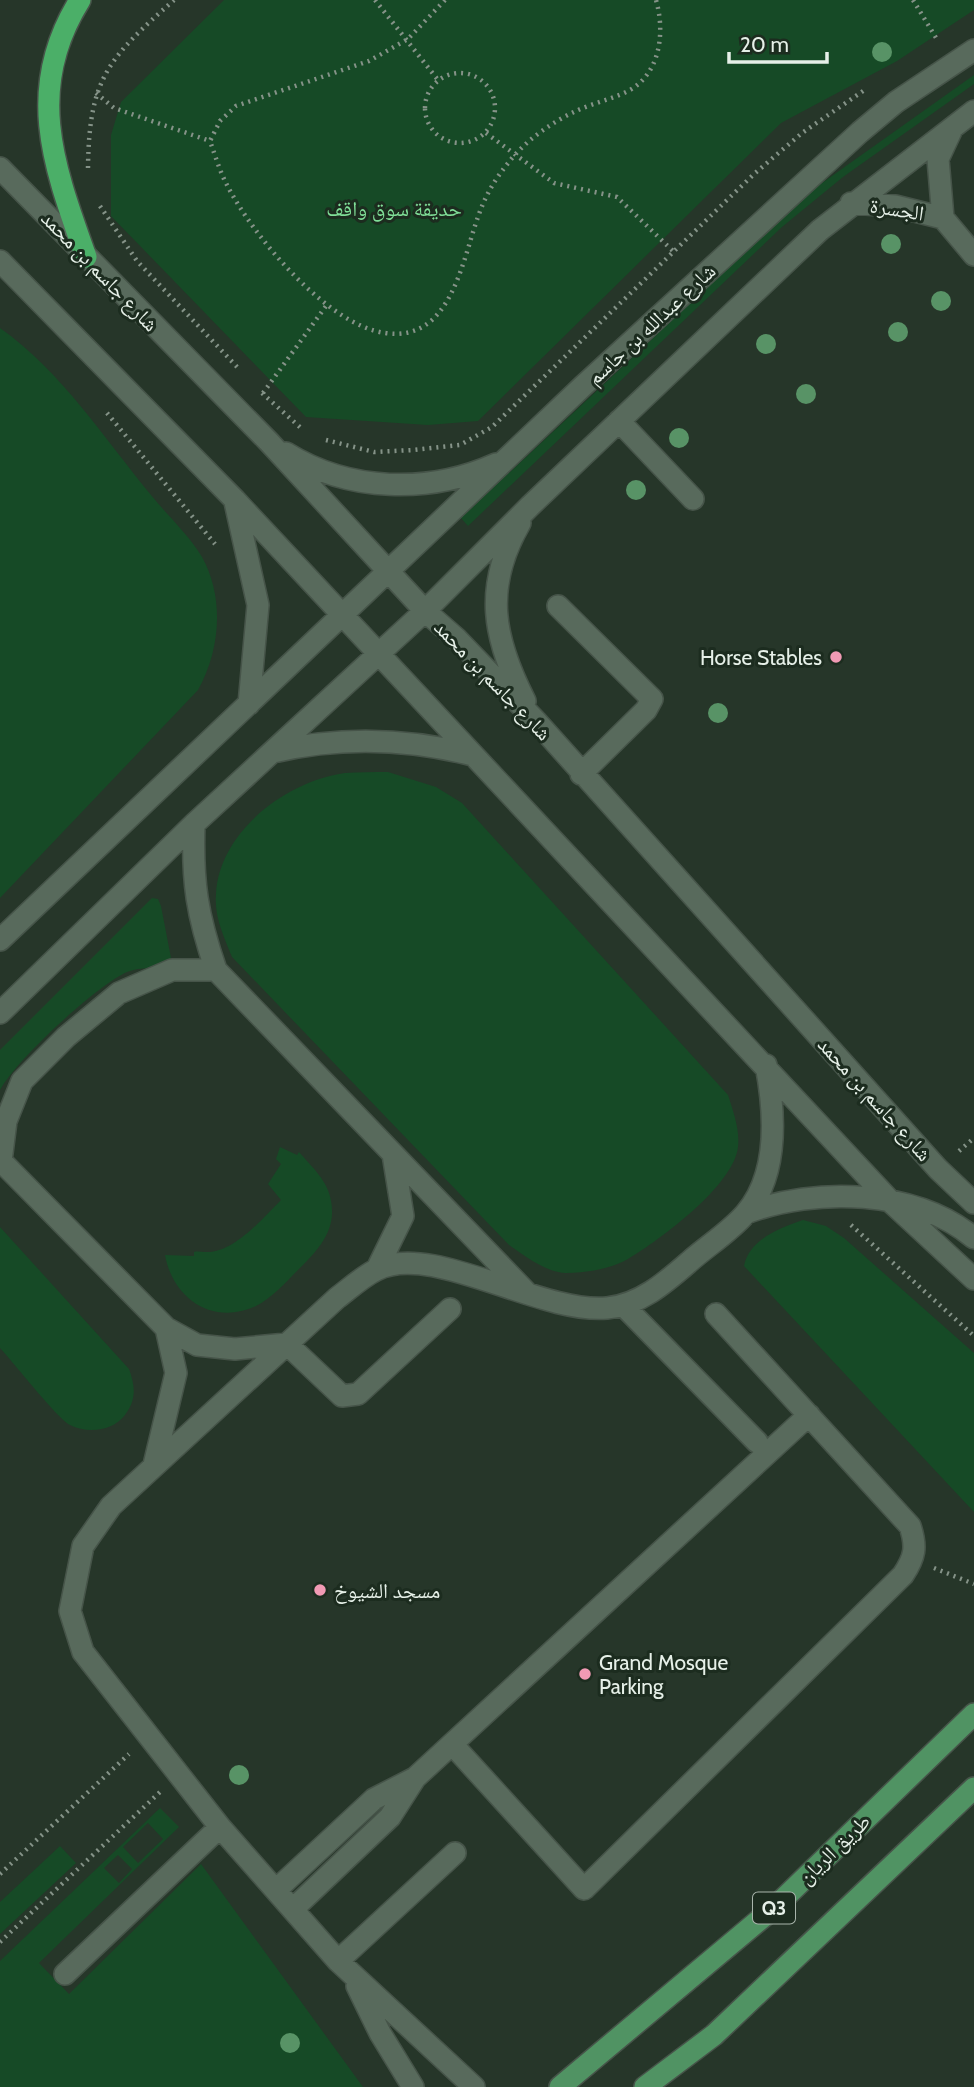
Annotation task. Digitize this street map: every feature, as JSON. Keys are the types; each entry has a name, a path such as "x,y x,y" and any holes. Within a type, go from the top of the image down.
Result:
{"highway":[{"path":"80,0 59,37 49,99 49,134 56,172 86,257"}],"main road":[{"name":"طريق الريان","path":"560,2087 776,1906 974,1714"},
{"name":"Q3","path":"645,2087 714,2035 974,1787"}],"street":[{"name":"شارع عبدالله بن جاسم","path":"0,940 508,459 860,132 896,102 974,50"},
{"path":"0,1013 194,824 379,655 530,506 851,203 974,111"},
{"name":"الجسرة","path":"954,124 937,159 943,218 974,255"},
{"name":"شارع جاسم بن محمد","path":"0,168 269,442 425,611 457,639 536,721 938,1169 974,1203"},
{"name":"الجسرة","path":"851,203 895,206 943,218"},
{"path":"0,261 235,500 766,1065 893,1204 974,1279"},
{"path":"619,421 693,499"},
{"path":"269,442 324,471 376,485 448,481 508,459"},
{"path":"235,500 258,605 248,704"},
{"path":"530,506 513,535 503,563 495,616 508,663 536,721"},
{"path":"558,606 652,699 646,710 581,774"},
{"path":"271,753 323,743 371,740 441,747 473,755"},
{"path":"194,824 192,875 200,924 216,970 531,1297"},
{"path":"216,970 172,970 119,993 66,1037 22,1081 6,1121 1,1160 166,1328 197,1345 235,1349 287,1343"},
{"path":"746,1213 766,1173 770,1148 772,1095 766,1065"},
{"path":"377,1269 403,1216 393,1154"},
{"path":"474,2087 338,1962 220,1827 83,1652 70,1611 83,1546 111,1506 154,1465 337,1298 377,1269 410,1261 450,1270 531,1297 606,1308 623,1305 646,1294 673,1276 746,1213 770,1204 820,1196 893,1204 935,1212 974,1238"},
{"path":"623,1305 757,1442"},
{"path":"287,1343 337,1392 353,1397 450,1309"},
{"path":"452,1744 584,1889 903,1575 914,1560 916,1543 910,1526 716,1314"},
{"path":"154,1465 176,1373 166,1328"},
{"path":"293,1909 390,1817 415,1778 809,1415"},
{"path":"276,1890 374,1799 415,1778"},
{"path":"65,1974 220,1827"},
{"path":"338,1962 455,1853"},
{"path":"353,1978 380,2034 413,2087"}],"path":[{"path":"91,181 89,133 95,92 113,60 174,0"},
{"path":"375,0 438,80"},
{"path":"445,0 408,39 369,61 332,76 236,106 220,121 210,141 226,184 271,249 326,306 356,324 385,333 404,333 429,323 445,306 456,286 478,216 493,181 513,156 558,121 632,89 648,73 658,56 660,14 656,0"},
{"path":"913,0 939,42"},
{"path":"464,72 477,76 488,85 494,97 496,111 486,133 468,142 452,142 438,136 428,123 424,107 428,92 438,80 450,73 464,72"},
{"path":"95,92 114,108 210,141"},
{"path":"320,439 374,452 460,445 492,427 754,174 802,133 850,99"},
{"path":"486,133 513,156 554,183 617,197 675,253"},
{"path":"98,203 137,261 245,374"},
{"path":"263,393 326,306"},
{"path":"254,384 310,435"},
{"path":"106,411 195,517 220,555"},
{"path":"840,1219 868,1239 974,1336"},
{"path":"914,1560 974,1584"},
{"path":"0,1874 148,1736"},
{"path":"0,1942 179,1775"}],"green space":[{"name":"حديقة سوق واقف","path":"224,0 974,0 974,10 897,61 781,123 478,421 428,425 306,417 111,216 111,135 121,102"},
{"path":"974,75 974,84 843,177 782,227 468,526 461,518 808,193"},
{"path":"0,328 43,364 62,385 197,549 214,590 217,624 211,659 198,690 0,898"},
{"path":"388,772 436,787 462,803 728,1095 737,1127 738,1147 724,1178 676,1225 621,1262 589,1271 558,1272 536,1263 509,1245 232,957 218,919 216,894 220,871 229,850 243,831 279,798 300,787 345,773"},
{"path":"152,898 158,899 161,906 171,958 169,964 127,972 96,992 39,1043 0,1090 0,1050"},
{"path":"280,1147 297,1155 299,1152 327,1187 332,1212 324,1240 283,1285 256,1306 225,1313 197,1304 186,1296 177,1284 169,1271 165,1255 194,1256 194,1252 216,1251 237,1241 256,1225 281,1200 268,1184 281,1164 276,1159"},
{"path":"803,1220 826,1226 844,1238 974,1353 974,1512 744,1266 752,1249 766,1236"},
{"path":"0,1227 129,1369 134,1387 133,1398 125,1415 114,1425 92,1430 77,1428 64,1421 0,1348"},
{"path":"160,1808 179,1827 39,1963 69,1994 201,1864 363,2087 0,2087 0,1961","holes":["148,1823 163,1839 138,1863 123,1847","118,1855 132,1869 119,1883 104,1868"]},
{"path":"60,1846 76,1863 0,1934 0,1902"}],"place":[{"name":"Horse Stables","path":"836,657"},
{"name":"مسجد الشيوخ","path":"320,1590"},
{"name":"Grand Mosque Parking","path":"585,1674"}]}
